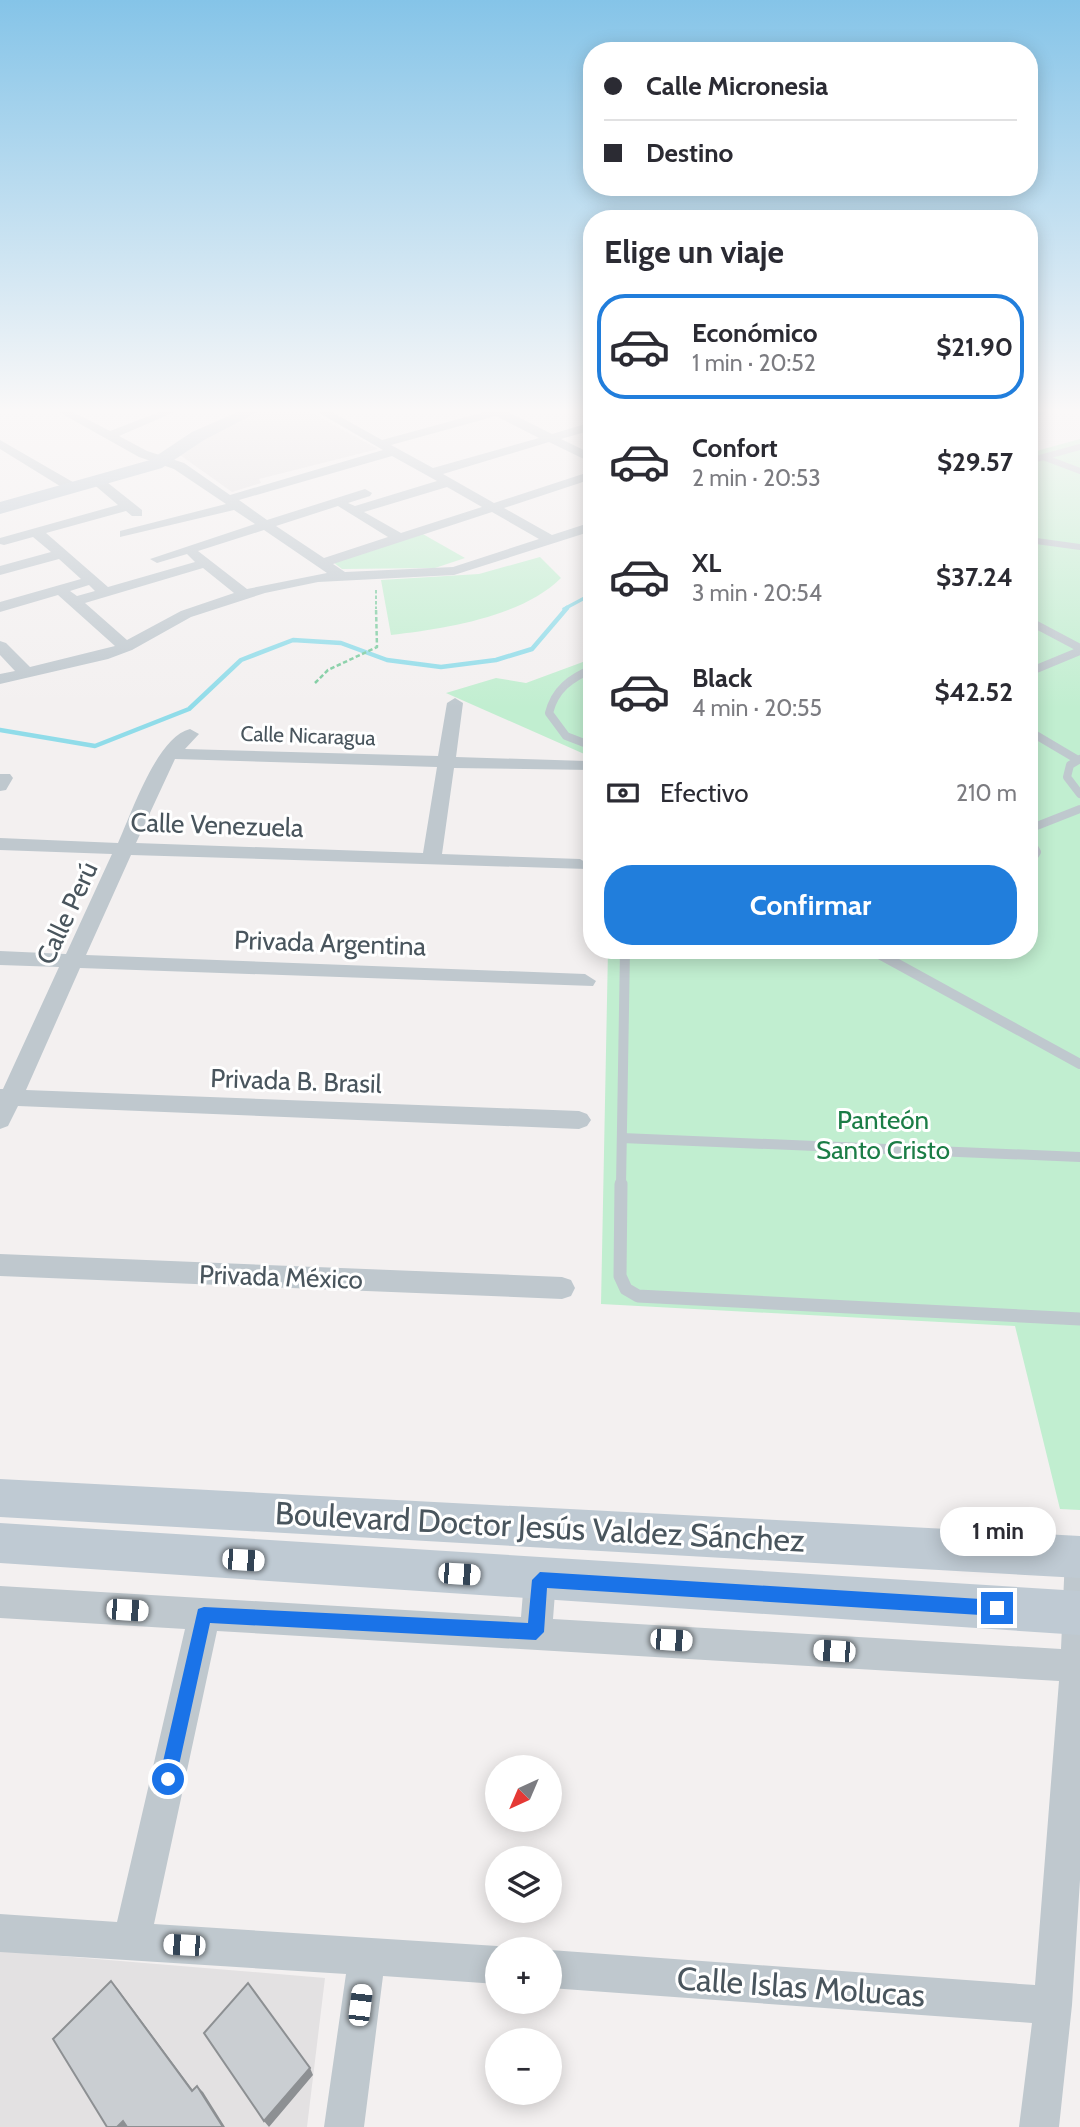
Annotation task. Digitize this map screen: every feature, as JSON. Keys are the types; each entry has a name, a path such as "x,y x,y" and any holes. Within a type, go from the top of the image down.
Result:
{"main road":[{"name":"Boulevard Doctor Jesús Valdez Sánchez","path":"0,1498 1080,1557"},
{"name":"Boulevard Doctor Jesús Valdez Sánchez","path":"0,1543 1079,1613"}],"street":[{"path":"2,539 113,510"},
{"path":"134,510 155,526"},
{"path":"141,547 155,526 206,510"},
{"path":"245,510 341,576"},
{"path":"141,547 188,550 313,510"},
{"path":"352,510 400,538"},
{"path":"323,563 487,510"},
{"path":"498,510 551,540"},
{"path":"99,514 173,572"},
{"path":"0,679 102,656 127,647 186,614 244,594 298,581 341,576 454,571 583,529"},
{"path":"36,531 106,592"},
{"path":"2,539 30,563"},
{"path":"188,550 244,594"},
{"path":"0,571 61,554"},
{"path":"74,602 205,563"},
{"path":"0,607 92,580"},
{"path":"60,589 127,647"},
{"path":"0,646 27,674"},
{"path":"432,859 455,704"},
{"name":"Calle Perú","path":"0,1121 5,1097 73,960 168,754 190,734"},
{"name":"Calle Nicaragua","path":"168,754 583,766"},
{"name":"Calle Venezuela","path":"0,844 580,865"},
{"name":"Privada Argentina","path":"0,958 585,981"},
{"name":"Privada B. Brasil","path":"5,1097 579,1120"},
{"name":"Privada México","path":"0,1265 562,1288"},
{"path":"1039,2127 1053,2005 1079,1666 1080,1557"},
{"path":"536,1632 540,1580"},
{"path":"0,1602 1079,1666"},
{"path":"131,1942 204,1615"},
{"path":"0,1933 485,1964"},
{"path":"344,2127 366,1956"},
{"name":"Calle Islas Molucas","path":"562,1970 1053,2005"}],"lane":[{"path":"1038,541 1080,547"},
{"path":"1038,626 1080,649"},
{"path":"1038,668 1080,649"},
{"path":"583,674 561,687 551,703 550,713 563,734 583,744"},
{"path":"1038,736 1079,759 1070,765 1067,777 1080,794"},
{"path":"1038,824 1080,808"},
{"path":"625,959 620,1276 622,1286 629,1293 638,1296 1080,1319"},
{"path":"888,959 1080,1064"},
{"path":"621,1138 1080,1157"}],"path":[{"path":"315,683 328,670 377,648 375,574"}],"shaded area":[{"path":"0,1951 325,1978 307,2127 0,2127"}],"green space":[{"name":"Panteón Santo Cristo","path":"1038,510 1080,510 1080,1510 1060,1509 1015,1326 601,1304 608,959 1038,959"},
{"path":"421,533 465,558 435,568 342,569 333,562"},
{"path":"540,557 561,578 525,603 458,625 391,635 381,580 479,574"},
{"path":"583,662 583,753 446,693 496,678 526,683"}],"building":[{"path":"111,1981 192,2091 197,2086 223,2127 127,2127 123,2121 117,2127 107,2127 53,2039"},
{"path":"248,1983 310,2068 264,2121 204,2033"}],"waterway":[{"path":"564,609 583,599"},
{"path":"0,730 95,746 189,709 241,660 293,640 341,643 387,660 441,667 496,660 532,649 567,608"}],"route":[{"path":"168,1779 204,1615 536,1632 540,1580 997,1608"}]}
